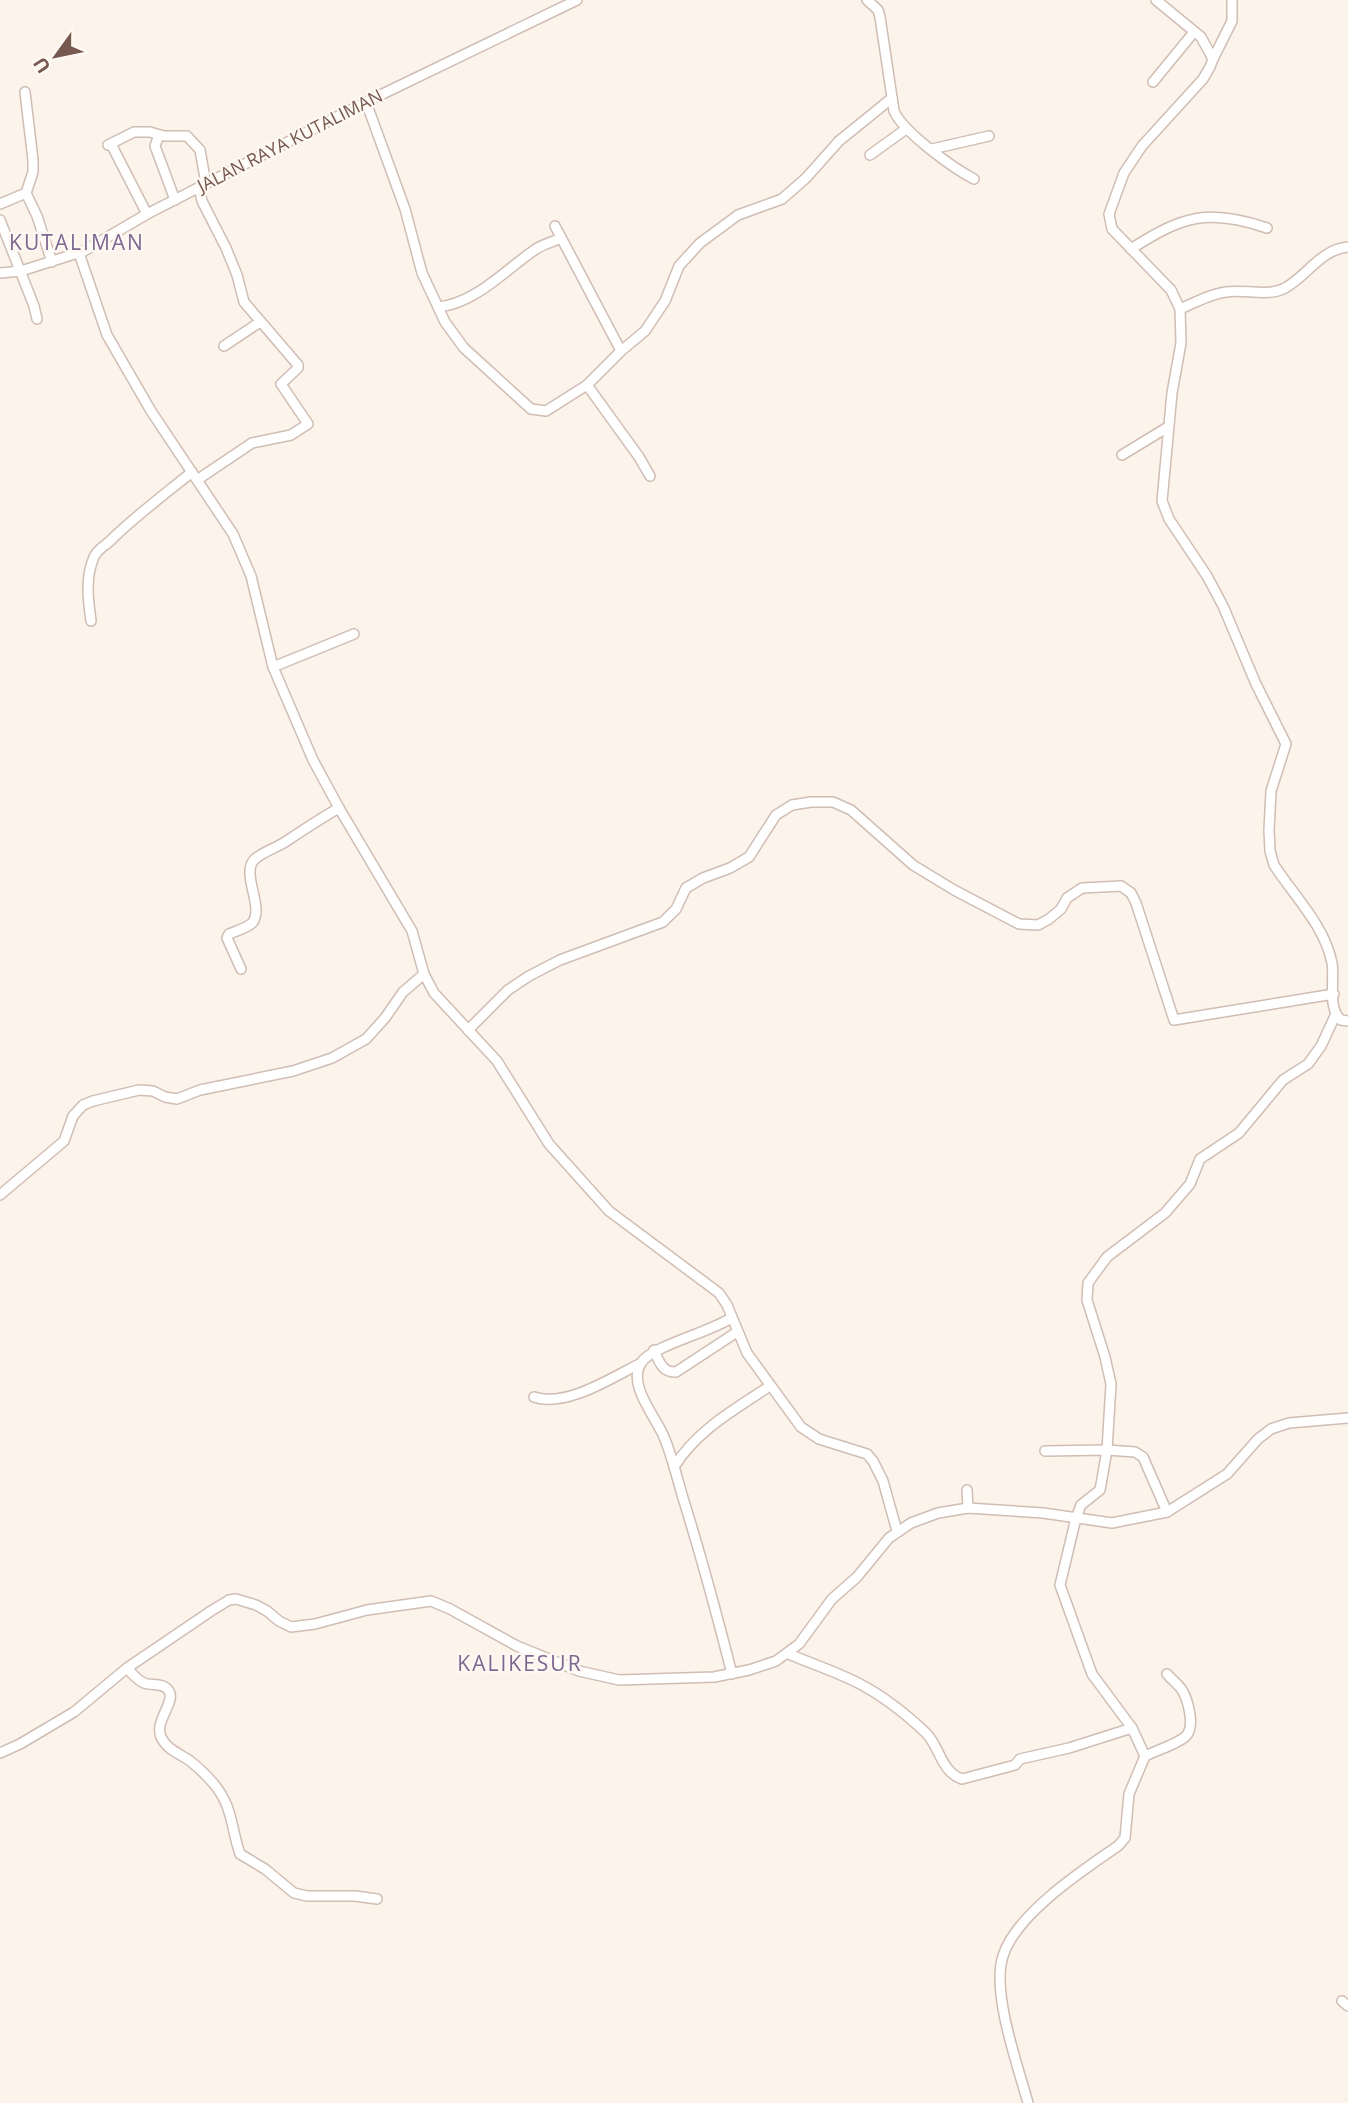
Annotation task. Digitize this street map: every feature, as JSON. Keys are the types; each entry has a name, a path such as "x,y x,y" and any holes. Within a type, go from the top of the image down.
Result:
{"street":[{"name":"JALAN RAYA KUTALIMAN","path":"0,273 21,271 79,253 147,214 366,102 578,0"},
{"path":"867,0 878,10 880,17 892,98 898,120 906,129 974,179"},
{"path":"1156,0 1201,37 1213,59"},
{"path":"1145,1756 1132,1728 1092,1674 1060,1585 1076,1518 1082,1505 1100,1490 1107,1450 1111,1384 1087,1300 1088,1283 1107,1257 1166,1213 1190,1184 1200,1159 1239,1133 1283,1080 1308,1064 1321,1046 1336,1014 1332,964 1325,941 1274,865 1270,851 1271,791 1286,744 1256,684 1223,606 1164,510 1162,501 1168,427 1181,343 1180,309 1171,290 1112,229 1110,222 1110,207 1124,173 1142,146 1203,79 1210,67 1233,21 1232,0"},
{"path":"1153,82 1194,32"},
{"path":"24,92 33,160 33,172 26,193 37,216 52,262"},
{"path":"366,102 405,209 422,273 445,323 464,348 531,409 546,411 587,385 645,331 664,301 679,266 700,243 738,215 782,200 839,141 892,98"},
{"path":"870,155 906,129"},
{"path":"92,621 88,577 95,555 136,515 194,476 252,443 291,435 308,424 281,384 298,365 244,302 233,266 202,201 200,150 187,136 134,132 109,144 147,214"},
{"path":"159,135 155,146 175,200"},
{"path":"932,149 989,136"},
{"path":"0,204 26,193"},
{"path":"1131,250 1162,230 1183,220 1200,217 1238,218 1268,228"},
{"path":"0,220 37,319"},
{"path":"555,226 621,351"},
{"path":"438,307 452,306 487,286 538,248 561,238"},
{"path":"1180,309 1223,292 1272,292 1284,289 1327,254 1348,247"},
{"path":"79,253 107,335 151,411 233,534 251,576 273,667 313,760 412,931 424,974 434,993 497,1061 549,1144 609,1211 714,1288 724,1299 747,1353 801,1427 819,1439 867,1454 879,1470 897,1531"},
{"path":"224,346 260,322"},
{"path":"587,385 650,476"},
{"path":"1122,454 1168,427"},
{"path":"273,667 354,634"},
{"path":"468,1030 508,990 529,976 559,960 663,922 676,909 686,888 748,857 776,815 792,805 811,802 832,803 851,810 913,864 954,890 1019,924 1038,925 1049,919 1067,898 1082,888 1121,886 1131,893 1136,904 1174,1020 1334,994"},
{"path":"241,969 227,938 229,934 253,922 256,914 250,866 255,859 339,808"},
{"path":"0,1195 64,1141 73,1116 83,1105 139,1090 153,1091 177,1099 200,1090 293,1071 332,1058 366,1039 385,1018 402,992 424,974"},
{"path":"1336,1014 1341,1020 1348,1021"},
{"path":"534,1397 545,1401 562,1399 600,1384 641,1363 654,1350 720,1325 731,1318"},
{"path":"654,1350 664,1369 676,1372 737,1332"},
{"path":"641,1363 638,1386 664,1437 674,1467 703,1562 732,1674"},
{"path":"674,1467 683,1452 717,1421 770,1385"},
{"path":"0,1753 74,1712 127,1668 211,1611 236,1598 267,1611 279,1622 291,1627 315,1624 368,1609 431,1601 517,1646 579,1671 619,1680 732,1674 765,1666 789,1654 808,1635 832,1599 857,1577 879,1548 897,1531 911,1523 937,1513 968,1508 1112,1523 1167,1512 1227,1474 1258,1439 1271,1429 1289,1423 1348,1418"},
{"path":"1045,1451 1135,1452 1143,1457 1167,1512"},
{"path":"967,1490 968,1508"},
{"path":"789,1654 859,1684 880,1697 927,1735 947,1770 962,1779 1015,1765 1020,1759 1069,1748 1132,1728"},
{"path":"127,1668 142,1682 166,1687 170,1700 159,1726 161,1737 172,1751 198,1768 224,1798 231,1813 240,1854 265,1869 294,1893 377,1899"},
{"path":"1028,2103 1004,2010 1000,1976 1002,1956 1013,1935 1061,1885 1118,1846 1125,1838 1129,1794 1145,1756 1186,1736 1191,1726 1188,1706 1182,1689 1167,1674"}],"district":[{"name":"KUTALIMAN","path":"77,243"},
{"name":"KALIKESUR","path":"520,1664"}]}
